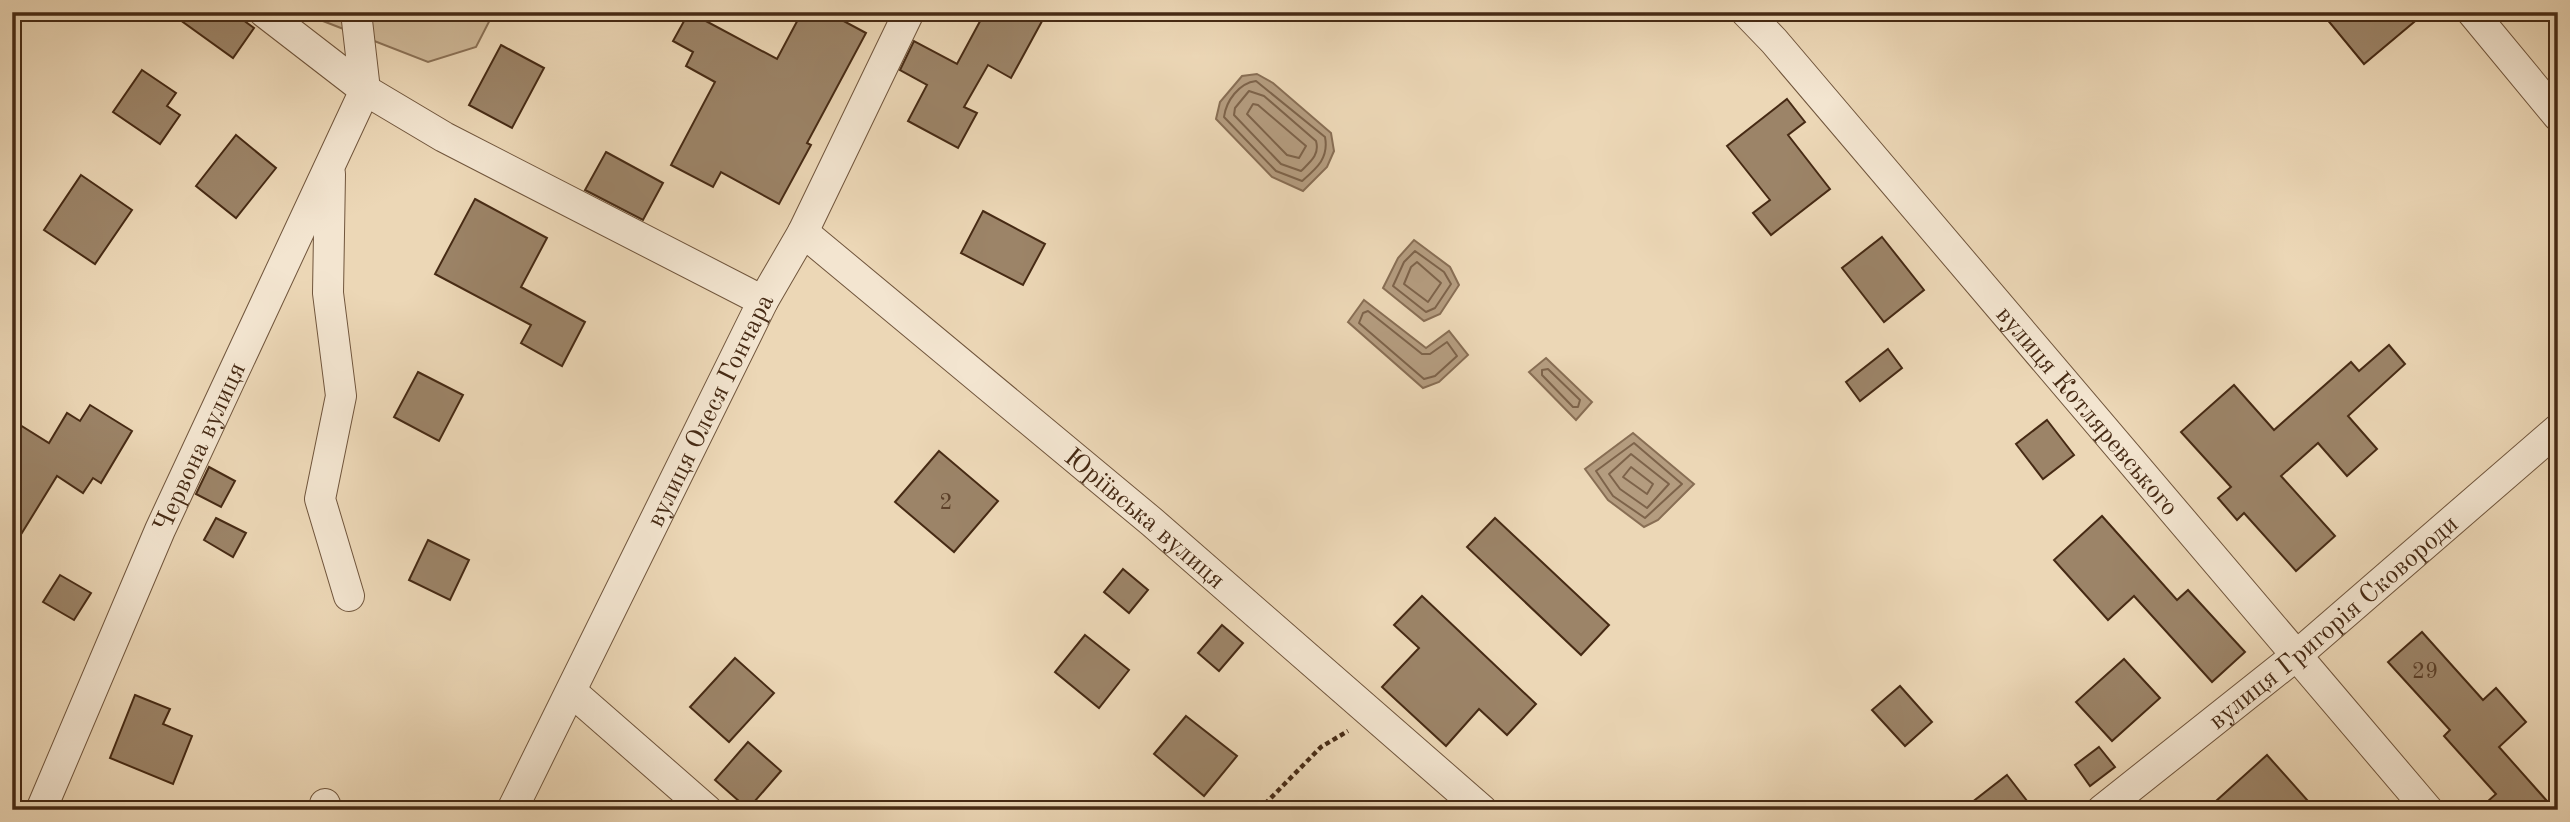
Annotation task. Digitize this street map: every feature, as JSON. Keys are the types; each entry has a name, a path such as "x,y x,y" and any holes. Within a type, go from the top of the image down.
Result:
{"street":[{"path":"264,12 365,90 444,137 763,301"},
{"path":"356,12 365,90"},
{"name":"вулиця Олеся Гончара","path":"512,810 763,301 803,232 909,12"},
{"name":"вулиця Котляревського","path":"1746,12 1774,41 2428,810"},
{"path":"2472,12 2558,116"},
{"name":"Червона вулиця","path":"41,810 160,530 365,90"},
{"path":"331,164 328,293 341,396 320,499 349,596"},
{"name":"Юріївська вулиця","path":"803,232 1141,513 1482,810"},
{"name":"вулиця Григорія Сковороди","path":"2102,810 2297,655 2558,429"},
{"path":"572,692 707,810"}],"path":[{"path":"1259,810 1321,747 1372,716"}],"shaded area":[{"path":"308,12 494,12 476,47 428,62 323,21"}],"water":[{"path":"1257,74 1273,83 1331,133 1334,151 1327,167 1303,191 1272,177 1216,119 1220,102 1242,76"},
{"path":"1414,240 1450,267 1459,285 1440,314 1424,321 1383,288 1398,258"},
{"path":"1364,300 1426,348 1449,331 1468,355 1439,382 1423,388 1348,322"},
{"path":"1546,358 1592,402 1576,420 1529,372"},
{"path":"1633,433 1694,484 1658,520 1644,527 1608,500 1585,469"}],"building":[{"path":"169,12 232,12 254,28 233,58"},
{"path":"689,12 777,59 802,12 827,12 866,33 807,143 811,145 779,204 721,172 713,187 671,165 715,82 686,66 693,52 673,41"},
{"path":"985,12 1047,12 1011,78 988,65 964,107 977,113 958,148 908,121 927,85 900,70 914,41 957,64"},
{"path":"2321,12 2426,12 2364,64"},
{"path":"501,45 544,68 512,128 469,105"},
{"path":"142,70 176,93 167,106 180,115 160,144 113,112"},
{"path":"1787,99 1805,122 1788,135 1830,189 1771,235 1753,213 1770,200 1727,146"},
{"path":"236,135 276,168 236,218 196,186"},
{"path":"606,152 663,183 643,220 585,190"},
{"path":"81,175 132,210 95,264 44,230"},
{"path":"475,199 547,238 521,287 585,322 562,366 521,343 531,325 435,274"},
{"path":"983,211 1045,244 1023,285 961,253"},
{"path":"1882,237 1924,290 1884,322 1842,268"},
{"path":"2389,345 2405,364 2348,416 2377,449 2347,476 2318,443 2281,476 2335,536 2296,571 2244,513 2237,520 2218,498 2231,487 2181,432 2234,385 2274,430 2351,362 2359,371"},
{"path":"1888,349 1902,368 1860,401 1846,382"},
{"path":"418,372 463,395 439,441 394,417"},
{"path":"90,405 132,431 101,483 93,478 83,493 57,476 12,549 12,420 49,443 67,413 80,421"},
{"path":"2047,420 2074,455 2043,479 2016,444"},
{"path":"939,451 998,501 954,552 895,502"},
{"path":"209,467 235,481 221,507 196,494"},
{"path":"2102,516 2177,600 2188,590 2245,652 2212,682 2134,596 2108,620 2054,560"},
{"path":"216,518 246,533 233,557 204,540"},
{"path":"1495,518 1609,625 1581,655 1467,547"},
{"path":"428,540 469,560 450,600 409,580"},
{"path":"1123,569 1148,590 1129,613 1104,592"},
{"path":"60,575 91,593 74,620 43,602"},
{"path":"1422,596 1536,704 1507,735 1479,709 1446,746 1382,687 1419,648 1394,625"},
{"path":"1222,625 1243,643 1219,671 1198,653"},
{"path":"2422,632 2483,700 2496,688 2526,722 2499,747 2555,810 2478,810 2496,794 2444,736 2450,730 2388,662"},
{"path":"1085,635 1129,670 1099,708 1055,672"},
{"path":"735,658 774,693 729,742 690,707"},
{"path":"2124,659 2160,698 2112,741 2076,702"},
{"path":"1900,686 1932,722 1905,746 1872,710"},
{"path":"135,695 170,709 163,724 192,736 173,784 110,758"},
{"path":"1186,716 1237,756 1204,796 1154,754"},
{"path":"748,742 781,771 748,809 715,780"},
{"path":"2099,747 2115,767 2090,786 2075,765"},
{"path":"2267,755 2316,810 2206,810"},
{"path":"2007,775 2034,810 1962,810"}]}
